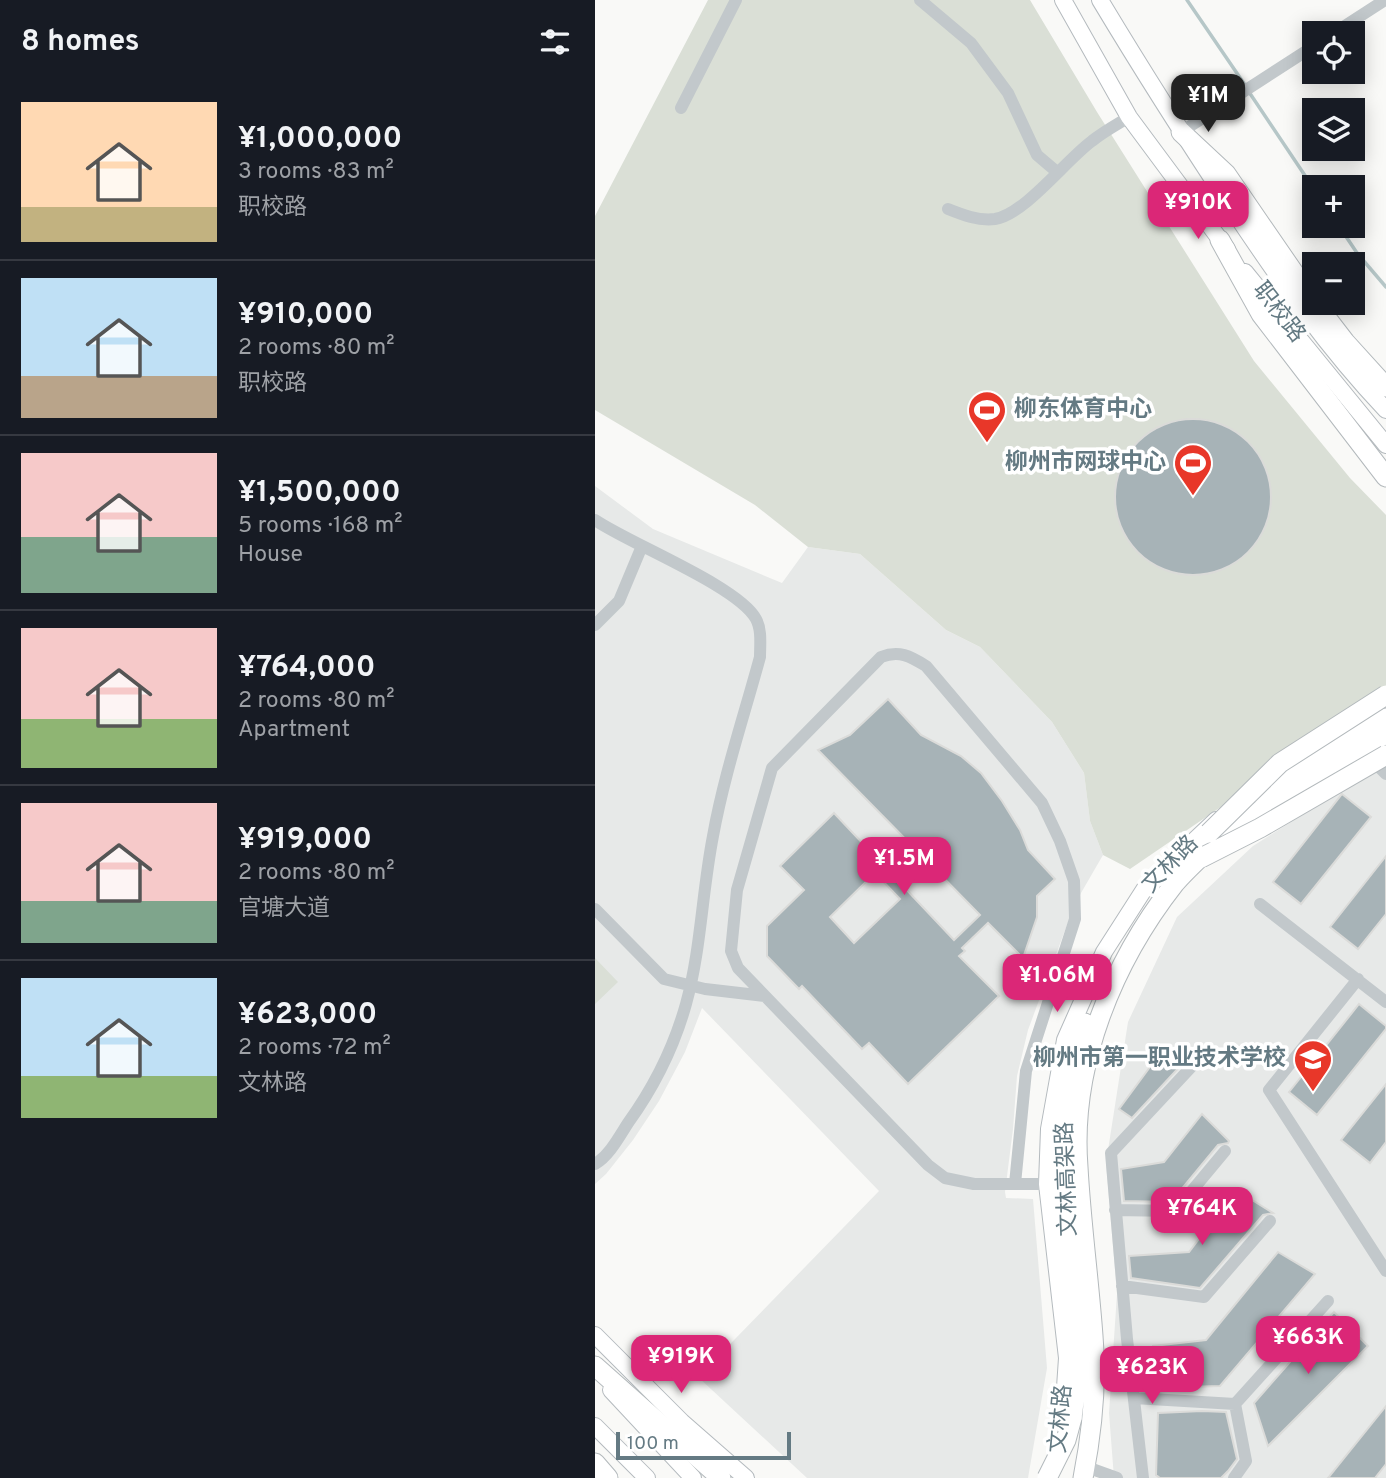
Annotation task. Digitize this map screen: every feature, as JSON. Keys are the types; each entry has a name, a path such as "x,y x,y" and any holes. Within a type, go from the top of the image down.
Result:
{"highway":[{"path":"1181,132 1226,174 1302,285"},
{"path":"1220,240 1261,314 1386,477"},
{"path":"1324,315 1386,387"},
{"path":"1209,833 1280,763 1386,695"},
{"name":"文林高架路","path":"1047,1478 1066,1440 1072,1418 1078,1368 1078,1328 1065,1199 1063,1146 1066,1101 1074,1060 1095,992 1151,894 1209,833 1253,795 1386,718"},
{"name":"文林高架路","path":"1089,1475 1094,1337 1077,1165 1077,1134 1086,1068 1104,1003 1117,973 1141,932 1177,881 1218,840 1311,775 1386,734"},
{"path":"1201,858 1260,828 1377,756"},
{"path":"595,1366 721,1478"},
{"path":"595,1464 608,1478"}],"main road":[{"name":"职校路","path":"1063,0 1129,117 1291,331 1386,445"},
{"name":"职校路","path":"1100,0 1181,132 1254,242 1307,315 1364,387 1386,410"},
{"name":"文林路","path":"1056,1478 1067,1358 1047,1184 1049,1129 1065,1040 1104,952 1147,886 1265,777 1386,707"},
{"name":"文林路","path":"1089,1475 1097,1373 1080,1157 1096,1045 1132,953 1180,884 1310,789 1377,756 1386,745"},
{"path":"595,1335 682,1422 746,1478"},
{"path":"595,1371 693,1478"},
{"path":"595,1426 647,1478"}],"street":[{"path":"681,108 736,0"},
{"path":"920,0 971,43 1008,93 1037,155 1057,172"},
{"path":"1352,21 1385,0"},
{"path":"1181,132 1302,54"},
{"path":"948,209 973,218 994,219 1008,215 1023,205 1092,141 1129,117"},
{"path":"595,520 714,584 741,603 756,619 760,637 760,657 725,780 712,838 698,941 686,1004 668,1056 639,1108 609,1150 595,1164"},
{"path":"595,625 619,601 642,546"},
{"path":"1015,1184 1026,1071 1075,919 1074,881 1060,841 1042,803 926,666 910,656 893,652 881,657 772,768 737,890 731,951 738,968 928,1165 945,1178 974,1184 1015,1184 1047,1184"},
{"path":"1377,756 1386,774"},
{"path":"1260,904 1386,1002"},
{"path":"595,909 664,979 689,986 765,996"},
{"path":"1358,979 1269,1090 1386,1271"},
{"path":"1143,1478 1111,1153 1194,1063"},
{"path":"1115,1210 1175,1211 1225,1151"},
{"path":"1122,1286 1204,1297 1270,1221"},
{"path":"1235,1404 1328,1301"},
{"path":"1134,1398 1235,1404"},
{"path":"1234,1478 1246,1461 1235,1404"},
{"path":"1089,1475 1117,1478"}],"shaded area":[{"name":"柳东体育中心","path":"708,0 1030,0 1097,112 1254,361 1350,478 1386,515 1386,694 1130,869 1103,855 1090,821 1084,773 1052,722 980,647 946,630 860,554 808,547 755,505 595,410 595,216"},
{"path":"595,486 653,529 782,583 808,547 860,554 946,630 980,647 1052,722 1084,773 1090,821 1103,855 1081,893 1067,925 1028,1030 1017,1076 1005,1192 1006,1198 1033,1199 1047,1368 1028,1478 807,1478 698,1377 879,1191 702,1008 685,1052 659,1101 633,1140 595,1184"},
{"path":"1386,765 1386,1478 1114,1478 1109,1413 1117,1294 1106,1163 1128,1022 1177,917 1253,846"},
{"path":"595,958 618,982 595,1004"}],"building":[{"name":"柳州市网球中心","path":"1193,419 1223,425 1248,442 1265,467 1271,497 1265,527 1248,552 1223,569 1193,575 1163,569 1138,552 1121,527 1115,497 1121,467 1138,442 1163,425"},
{"path":"888,699 921,735 961,756 981,773 1020,830 1028,850 1055,879 1037,896 1037,917 1023,958 988,923 962,948 965,951 959,956 999,996 908,1084 869,1043 862,1049 802,986 799,989 767,956 767,926 804,890 780,866 834,813 954,940 980,915 818,750 850,735","holes":["875,873 900,899 854,943 830,917"]},
{"path":"1342,794 1371,817 1301,904 1273,882"},
{"path":"1386,856 1386,914 1358,949 1330,927"},
{"path":"1359,1004 1386,1026 1386,1029 1317,1115 1289,1092"},
{"path":"1164,1048 1185,1061 1132,1118 1119,1109"},
{"path":"1386,1084 1386,1142 1370,1163 1341,1140"},
{"path":"1202,1114 1228,1143 1218,1145 1171,1202 1124,1201 1121,1169 1164,1162"},
{"path":"1236,1190 1273,1213 1263,1215 1200,1288 1131,1278 1129,1256 1189,1252"},
{"path":"1278,1252 1315,1274 1220,1386 1152,1388 1153,1346 1206,1340"},
{"path":"1334,1312 1368,1346 1268,1446 1254,1403"},
{"path":"1386,1406 1386,1464 1375,1478 1328,1478"},
{"path":"1226,1412 1237,1459 1221,1478 1160,1478 1156,1475 1158,1413"}],"waterway":[{"path":"1187,0 1245,85"},
{"path":"1249,92 1305,175"},
{"path":"1347,238 1386,287"}],"place":[{"name":"柳东体育中心","path":"987,444"},
{"name":"柳州市网球中心","path":"1193,497"},
{"name":"柳州市第一职业技术学校","path":"1313,1093"}]}
